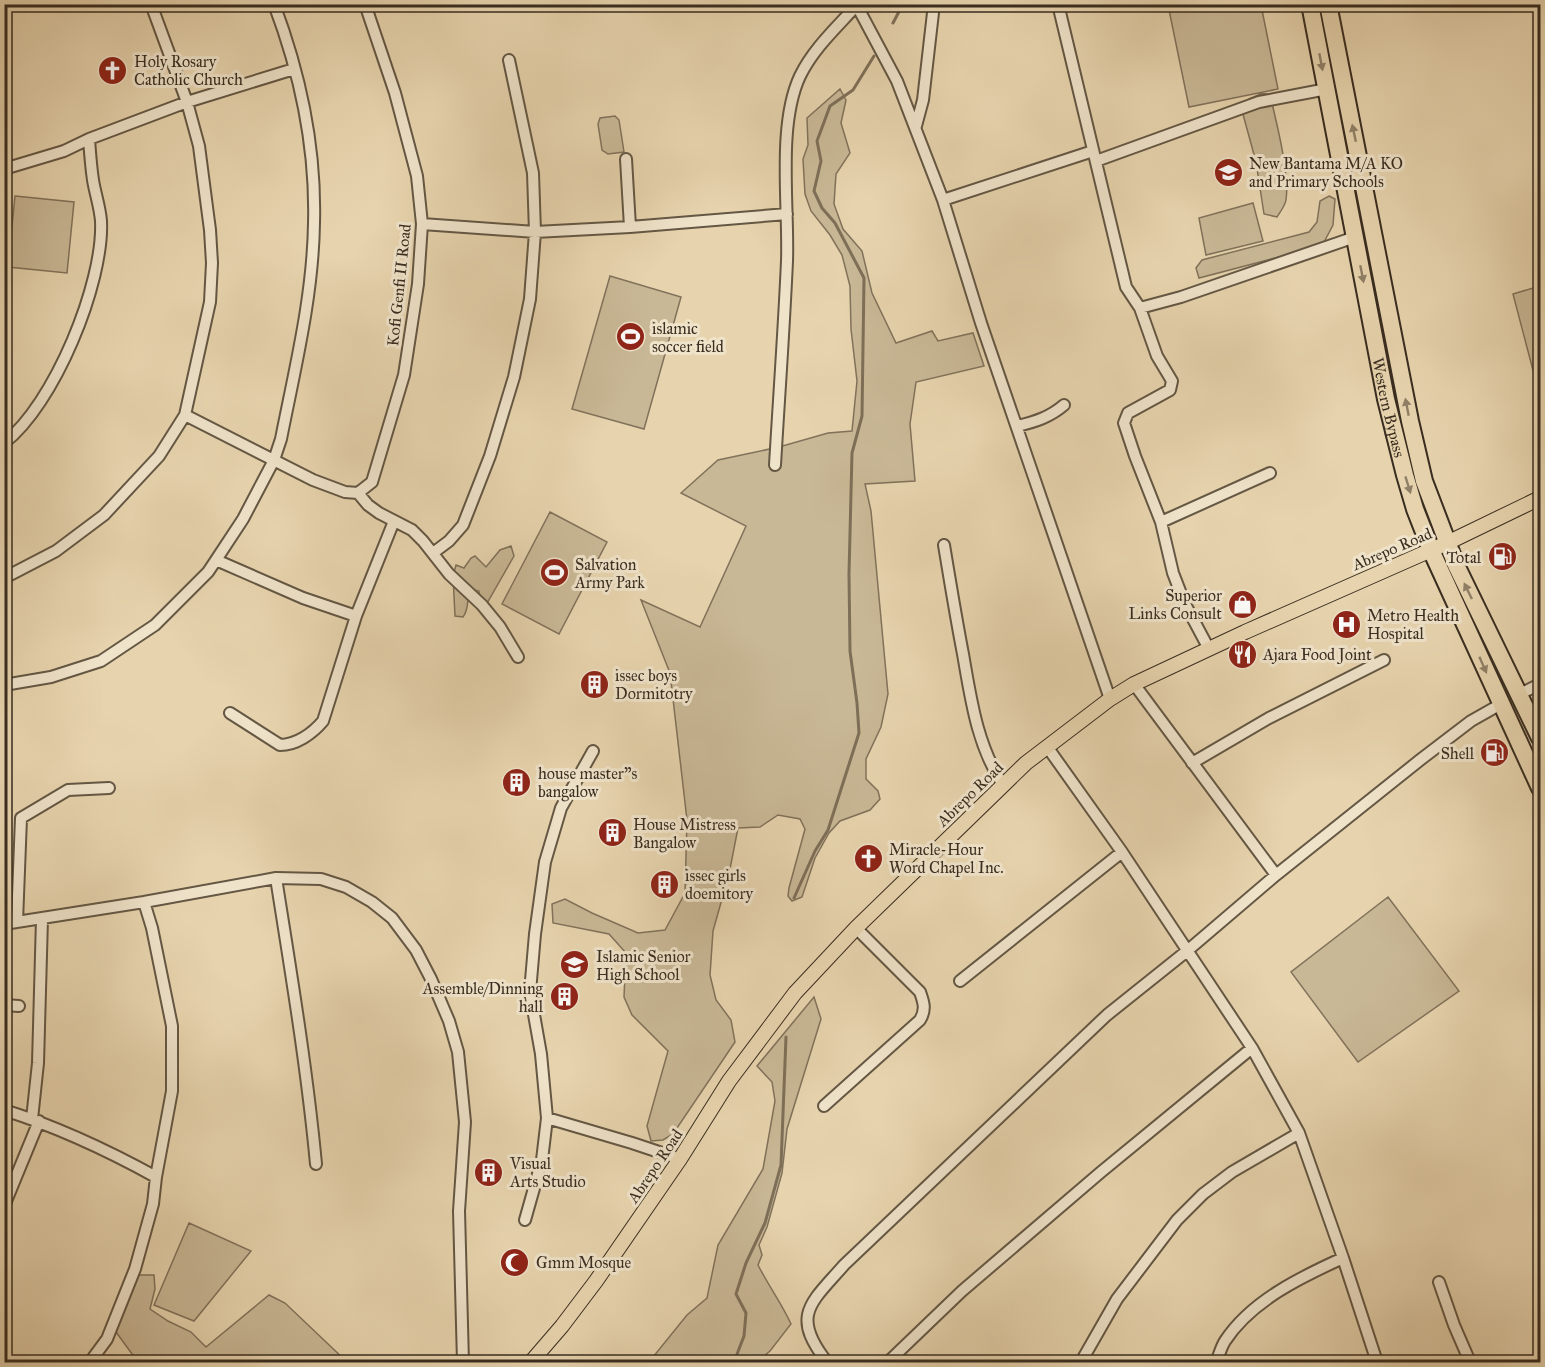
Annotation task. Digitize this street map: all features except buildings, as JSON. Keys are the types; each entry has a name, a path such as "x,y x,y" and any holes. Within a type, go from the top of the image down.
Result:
{"highway":[{"name":"Western Bypass","path":"1310,4 1386,399 1405,476 1431,550 1540,788"},
{"name":"Western Bypass","path":"1328,4 1410,422 1424,481 1447,543 1540,738"}],"main road":[{"name":"Abrepo Road","path":"531,1362 596,1281 680,1160 729,1081 795,993 856,928 1026,763 1110,699 1134,684 1447,543 1540,498"}],"street":[{"path":"4,578 56,552 104,516 159,456 185,415 210,302 212,263 210,230 201,158 187,102 151,4"},
{"name":"Kofi Genfi II Road","path":"358,493 372,482 404,375 418,284 422,224 417,176 395,93 365,4"},
{"path":"916,126 923,100 934,4"},
{"path":"1058,4 1126,287 1140,308 1157,356 1172,381 1170,390 1128,413 1124,423 1161,522 1173,573 1185,604 1209,649"},
{"path":"775,465 787,259 787,134 790,106 799,77 814,52 856,5 897,81 916,126 943,200 981,322 1110,699"},
{"path":"4,685 51,677 101,661 155,625 208,572 243,519 274,460 281,439 308,302 314,223 313,166 304,112 278,6"},
{"path":"433,553 449,541 463,525 490,456 514,377 530,298 535,232 533,173 509,60"},
{"path":"4,170 64,151 88,139 187,102 294,69"},
{"path":"943,200 1095,156 1259,102 1327,89"},
{"path":"4,443 14,435 46,395 69,348 97,264 101,221 88,139"},
{"path":"626,159 630,227"},
{"path":"422,224 535,232 787,214"},
{"path":"1140,308 1181,297 1355,237"},
{"path":"1017,426 1041,420 1064,405"},
{"path":"185,415 313,480 345,492 358,493 368,505 412,530 449,574 482,605 500,627 518,657"},
{"path":"1161,522 1270,473"},
{"path":"230,713 280,745 290,745 315,731 323,722 356,616 394,521"},
{"path":"944,545 973,711 982,744 994,772 1003,785"},
{"path":"216,560 303,598 356,616"},
{"path":"1192,763 1269,718 1384,660"},
{"path":"1134,684 1276,875"},
{"path":"1520,694 1540,684"},
{"path":"827,1362 809,1337 806,1322 810,1306 844,1265 1107,1015 1420,760 1471,721 1501,704"},
{"path":"1048,748 1122,852 1252,1048 1299,1132 1377,1362"},
{"path":"525,1220 542,1160 547,1118 541,1054 530,992 545,862 561,808 593,751"},
{"path":"17,922 21,818 68,790 110,788"},
{"path":"960,981 1122,852"},
{"path":"4,924 276,878 321,879 346,888 372,902 392,918 416,950 431,979 449,1021 458,1052 465,1122 459,1210 463,1362"},
{"path":"276,878 293,973 316,1164"},
{"path":"90,1362 107,1340 135,1269 153,1204 172,1091 172,1026 152,928 144,902"},
{"path":"4,1206 36,1120 42,919"},
{"path":"824,1106 920,1020 924,1012 924,1001 920,992 856,928"},
{"path":"4,1005 19,1006"},
{"path":"888,1362 962,1291 1101,1172 1252,1048"},
{"path":"4,1110 36,1120 107,1150 156,1178"},
{"path":"547,1118 680,1160"},
{"path":"1081,1362 1117,1299 1177,1220 1203,1194 1232,1172 1299,1132"},
{"path":"1216,1362 1225,1341 1254,1309 1301,1277 1343,1258"},
{"path":"1439,1282 1470,1362"}],"shaded area":[{"path":"1168,5 1261,5 1278,89 1189,107"},
{"path":"840,89 846,100 841,123 850,153 836,174 834,204 843,229 862,251 872,293 896,343 932,331 938,341 973,333 984,366 916,382 910,424 915,481 865,484 871,511 888,694 881,727 866,759 866,779 878,791 880,799 870,810 840,821 829,833 815,858 802,897 792,901 788,896 789,888 805,829 800,819 778,815 760,827 738,828 729,874 713,931 710,975 716,1000 731,1020 735,1042 673,1134 663,1140 651,1141 647,1126 668,1051 632,1015 624,997 626,953 609,934 553,923 552,904 565,899 638,933 665,930 685,893 687,820 670,673 641,600 700,627 746,526 681,493 718,460 779,447 828,433 852,431 857,381 851,329 850,286 842,255 811,211 805,194 803,159 808,145 807,118"},
{"path":"1263,93 1270,95 1286,177 1286,200 1277,217 1264,214 1256,162 1241,107 1249,99"},
{"path":"615,116 619,120 624,152 608,154 602,150 598,124 600,118"},
{"path":"15,196 74,202 67,273 8,267"},
{"path":"1329,196 1335,199 1333,225 1323,244 1199,278 1196,268 1202,260 1309,232 1317,222 1320,201"},
{"path":"1253,203 1263,241 1206,255 1199,218"},
{"name":"islamic soccer field","path":"610,276 681,297 644,429 572,409"},
{"path":"1540,286 1540,397 1513,294"},
{"name":"Salvation Army Park","path":"550,512 607,542 559,634 502,604"},
{"path":"511,546 514,556 486,605 480,599 479,591 470,589 465,614 463,617 455,616 453,576 456,565 464,568 475,556 486,567 500,550"},
{"path":"1388,897 1459,991 1358,1062 1291,972"},
{"path":"814,997 821,1019 787,1129 782,1173 767,1227 759,1245 762,1255 758,1265 791,1324 770,1351 757,1362 649,1362 687,1315 707,1298 718,1245 763,1169 775,1101 772,1082 757,1066"},
{"path":"189,1223 251,1251 194,1321 154,1305"},
{"path":"138,1275 154,1275 155,1289 150,1309 191,1332 206,1347 269,1295 285,1303 347,1362 134,1362 135,1358 116,1332 124,1301"}],"waterway":[{"path":"893,23 903,4"},
{"path":"794,898 815,851 828,830 859,733 850,651 849,574 852,453 862,416 864,278 835,223 822,208 814,191 821,161 817,141 830,106 853,90 874,56"},
{"path":"734,1362 744,1336 746,1313 736,1294 746,1263 765,1223 781,1165 786,1037"}],"place":[{"name":"Holy Rosary Catholic Church","path":"113,70"},
{"name":"New Bantama M/A KO and Primary Schools","path":"1228,172"},
{"name":"islamic soccer field","path":"631,337"},
{"name":"Total","path":"1502,557"},
{"name":"Salvation Army Park","path":"554,573"},
{"name":"Superior Links Consult","path":"1243,604"},
{"name":"Metro Health Hospital","path":"1346,624"},
{"name":"Ajara Food Joint","path":"1242,654"},
{"name":"issec boys Dormitotry","path":"594,684"},
{"name":"Shell","path":"1495,753"},
{"name":"house master\"s bangalow","path":"517,782"},
{"name":"House Mistress Bangalow","path":"612,833"},
{"name":"Miracle-Hour Word Chapel Inc.","path":"868,858"},
{"name":"issec girls doemitory","path":"664,884"},
{"name":"Islamic Senior High School","path":"575,965"},
{"name":"Assemble/Dinning hall","path":"564,997"},
{"name":"Visual Arts Studio","path":"489,1172"},
{"name":"Gmm Mosque","path":"515,1262"}]}
